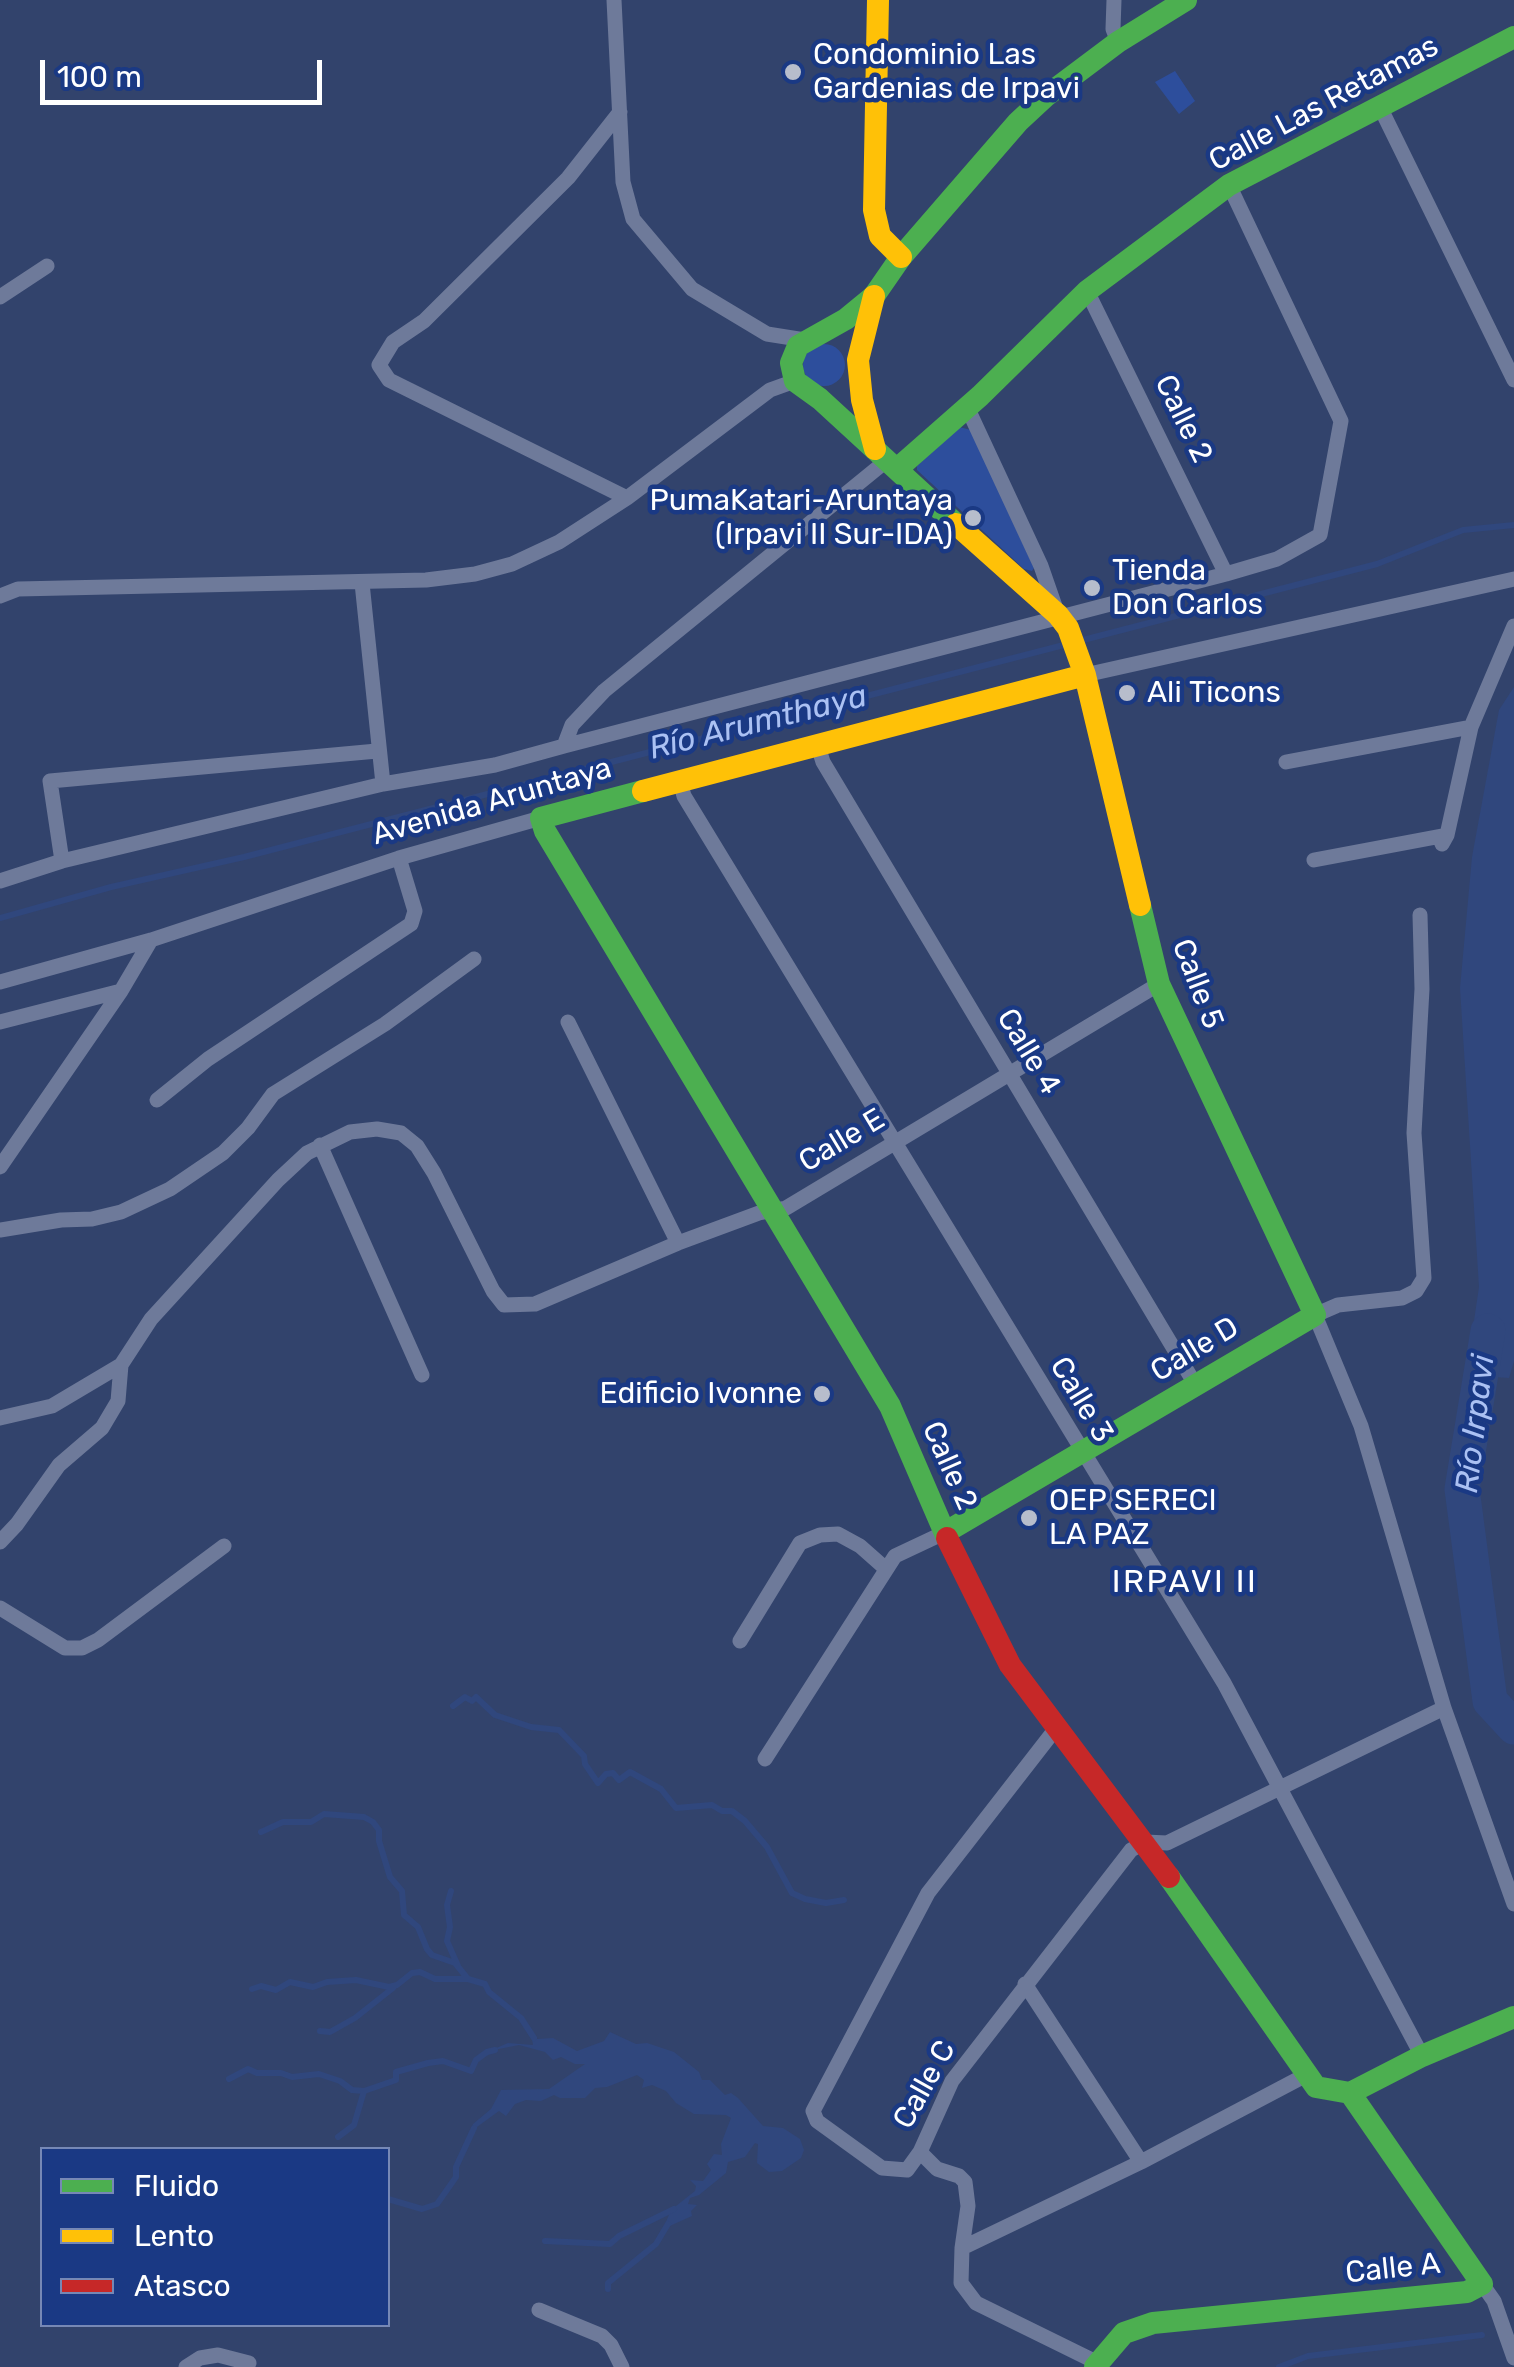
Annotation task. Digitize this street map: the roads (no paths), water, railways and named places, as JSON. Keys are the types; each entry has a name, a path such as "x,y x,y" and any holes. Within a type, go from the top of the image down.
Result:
{"main road":[{"path":"878,0 874,210 880,236 901,257"},
{"path":"1082,665 1063,622 820,399 806,392 795,381 791,363 798,346 846,319 874,296 901,257 1018,122 1076,72 1186,0"},
{"name":"Calle Las Retamas","path":"886,460 968,407 1087,292 1228,184 1514,38"},
{"path":"820,399 844,393 858,368 874,296"},
{"path":"812,337 838,337 847,343 886,460"},
{"name":"Avenida Aruntaya","path":"541,818 818,746 1082,665"},
{"name":"Calle 5","path":"1082,665 1158,984 1316,1314"},
{"name":"Calle 2","path":"541,818 545,831 890,1406 995,1638 1145,1842 1306,2075"},
{"name":"Calle D","path":"946,1532 1316,1314"},
{"path":"1306,2075 1316,2086 1350,2093 1422,2056 1514,2017"},
{"name":"Calle A","path":"1096,2364 1124,2333 1153,2323 1468,2292 1482,2284 1350,2093"}],"street":[{"path":"614,0 623,182 634,219 692,289 767,334 812,337"},
{"path":"1114,0 1113,29 1118,42"},
{"path":"1380,107 1514,380"},
{"path":"620,112 568,178 424,320 393,342 378,366 389,380 627,498"},
{"path":"0,881 62,862 382,784 495,764 1063,622 1277,559 1320,534 1340,421 1228,184"},
{"path":"0,297 47,266"},
{"name":"Calle 2","path":"1087,292 1226,574"},
{"path":"0,596 18,589 362,583 459,576 512,564 559,542 627,498 770,390 795,381"},
{"path":"968,407 1063,622"},
{"path":"564,746 572,724 604,691 886,460"},
{"path":"1082,665 1514,580"},
{"path":"362,583 382,784"},
{"path":"1314,860 1445,839 1471,727 1514,626"},
{"path":"1286,762 1471,727"},
{"name":"Calle 4","path":"818,746 823,762 1195,1384"},
{"path":"62,862 50,781 377,750"},
{"name":"Calle 3","path":"680,782 684,796 1224,1683 1422,2056"},
{"name":"Avenida Aruntaya","path":"0,982 151,940 400,858 541,818"},
{"path":"158,1100 239,1037 411,924 415,911 400,858"},
{"name":"Calle D","path":"1316,1314 1338,1305 1402,1298 1416,1291 1424,1278 1414,1133 1422,990 1420,915"},
{"path":"0,1167 121,991 151,940"},
{"path":"0,1230 92,1219 121,1212 170,1189 223,1153 273,1094 371,1033 474,959"},
{"name":"Calle E","path":"320,1146 350,1132 377,1129 401,1133 417,1146 434,1173 492,1291 504,1304 535,1304 678,1243 786,1208 1158,984"},
{"path":"0,1022 121,991"},
{"path":"568,1022 678,1243"},
{"path":"0,1418 52,1406 121,1366 151,1319 278,1180 320,1146 422,1375"},
{"path":"1316,1314 1361,1426 1444,1708 1514,1904"},
{"path":"0,1542 59,1465 102,1428 118,1401 121,1366"},
{"name":"Calle D","path":"765,1759 895,1556 946,1532"},
{"path":"740,1641 800,1543 820,1535 838,1534 860,1546 886,1570"},
{"path":"0,1608 65,1648 82,1648 224,1546"},
{"path":"1145,1842 1168,1843 1444,1708"},
{"name":"Calle C","path":"1057,1727 928,1894 813,2110 817,2120 882,2168 906,2170 920,2152 952,2081 1131,1850 1145,1842"},
{"path":"1025,1984 1141,2162"},
{"path":"962,2248 1141,2162 1306,2075"},
{"path":"920,2152 937,2170 959,2176 965,2182 968,2206 960,2283 976,2303 1096,2364"},
{"path":"1482,2284 1494,2301 1514,2358"},
{"path":"539,2310 602,2336 611,2344 622,2367"},
{"path":"186,2367 200,2358 218,2355 249,2366"}],"waterway":[{"name":"Río Arumthaya","path":"0,918 1377,564 1463,530 1514,525"},
{"name":"Río Irpavi","path":"1488,1331 1462,1489 1490,1701 1514,1727"},
{"path":"453,1706 465,1697 472,1701 476,1697 495,1715 531,1727 559,1730 584,1756 598,1783 606,1774 613,1773 619,1780 630,1772 661,1789 676,1808 712,1805 732,1811 767,1847 792,1893 826,1903 844,1900"},
{"path":"261,1832 283,1822 311,1822 324,1814 364,1817 373,1822 379,1830 390,1877 402,1891 404,1915 418,1927 427,1949 432,1955 455,1963 468,1979 485,1984 489,1992 521,2018 534,2038"},
{"path":"451,1891 447,1941 458,1966"},
{"path":"252,1989 261,1986 276,1990 290,1982 313,1987 356,1980 389,1987 420,1972 435,1979 468,1979"},
{"path":"320,2031 330,2032 355,2018 393,1988"},
{"path":"229,2079 248,2069 292,2077 319,2074 352,2090 364,2091 396,2080 396,2072 428,2063 443,2061 471,2071 476,2060 495,2050"},
{"path":"338,2137 354,2125 364,2091"},
{"path":"390,2200 422,2209 437,2204 456,2177 456,2167 474,2128"},
{"path":"545,2241 610,2244 674,2209"},
{"path":"608,2289 608,2283 656,2244 668,2224"},
{"path":"1279,2367 1308,2356 1482,2335"}],"place":[{"name":"Condominio Las Gardenias de Irpavi","path":"793,72"},
{"name":"PumaKatari-Aruntaya (Irpavi II Sur-IDA)","path":"973,518"},
{"name":"Tienda Don Carlos","path":"1092,588"},
{"name":"Ali Ticons","path":"1127,693"},
{"name":"Edificio Ivonne","path":"822,1394"},
{"name":"OEP SERECI LA PAZ","path":"1029,1518"}],"district":[{"name":"IRPAVI II","path":"1185,1583"}]}
